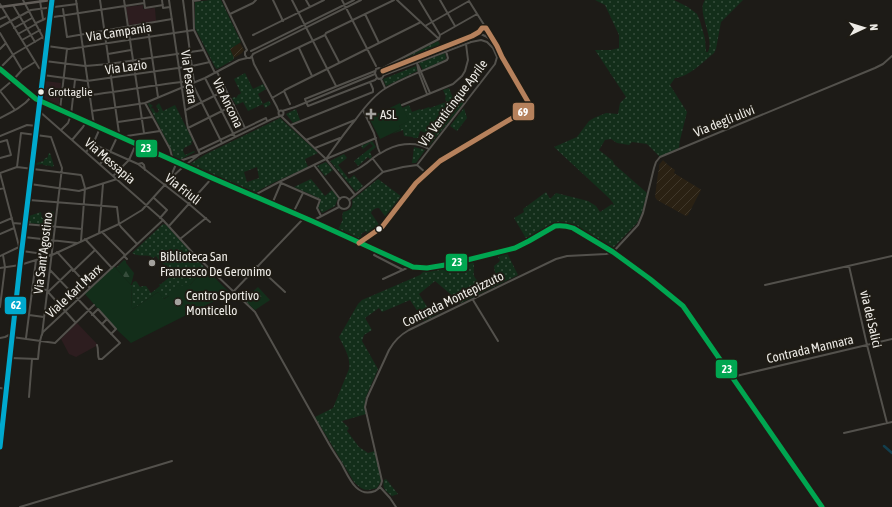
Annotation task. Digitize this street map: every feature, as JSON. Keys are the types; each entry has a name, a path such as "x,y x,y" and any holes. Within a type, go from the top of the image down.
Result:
{"street":[{"path":"23,0 47,45"},
{"path":"21,249 23,246 40,111 40,101 44,76 51,0 1,6 35,62 39,68 44,71"},
{"path":"76,0 94,125"},
{"path":"100,0 119,133 119,136 110,152 100,164"},
{"path":"124,0 144,133"},
{"path":"162,0 163,8 170,7"},
{"name":"Via Pescara","path":"169,0 188,128 200,154"},
{"path":"183,0 188,31 193,82 222,143"},
{"path":"200,0 193,0 194,30 246,131"},
{"path":"223,0 247,50 252,53 254,64"},
{"path":"230,14 253,3 256,0"},
{"path":"273,0 283,20"},
{"path":"292,0 336,86"},
{"path":"306,0 310,7"},
{"path":"253,35 324,0"},
{"path":"342,0 376,66 378,69 383,71 472,36 486,28"},
{"path":"346,6 354,0"},
{"path":"92,111 145,103 205,78 239,60 248,58 252,53 361,0"},
{"path":"270,62 325,35 326,33 396,0 439,39"},
{"path":"420,0 440,35"},
{"path":"440,0 455,26"},
{"path":"359,243 381,228 416,183 446,157 531,107 489,31 469,0 425,26"},
{"path":"40,1 43,19"},
{"path":"18,34 43,19 144,2 145,8 163,5"},
{"path":"0,28 29,11 77,4"},
{"path":"13,5 35,42"},
{"path":"63,9 67,36 172,19"},
{"path":"365,14 379,43"},
{"path":"306,102 305,99 378,69 439,39 440,35 478,15"},
{"path":"478,15 482,26 480,32 484,36"},
{"path":"0,20 7,16"},
{"path":"14,28 33,18"},
{"path":"272,98 339,62 421,22"},
{"path":"147,23 158,97"},
{"path":"22,40 40,30"},
{"name":"Via Campania","path":"47,45 67,49 194,30"},
{"path":"484,36 489,32"},
{"path":"0,33 22,70"},
{"path":"325,35 339,62"},
{"path":"472,36 484,36 494,41"},
{"path":"43,37 13,55 0,70 36,99 413,267 424,268 451,264 515,248 559,225 573,228 613,252 650,279 683,306 822,507"},
{"name":"Via Venticinque Aprile","path":"384,75 466,43 481,40 487,42 493,48 497,57 495,64 416,165"},
{"path":"0,49 6,43"},
{"path":"402,105 453,84 462,76 468,60 466,43"},
{"path":"299,48 312,76"},
{"path":"60,110 67,49"},
{"path":"108,54 132,50"},
{"path":"45,61 85,66 133,61 204,50"},
{"path":"239,60 247,50"},
{"path":"326,159 341,137 363,110 385,88 447,60 448,58 446,51"},
{"path":"244,54 254,64 277,107 288,122 326,159 355,195"},
{"name":"Via degli ulivi","path":"613,252 638,225 643,213 654,168 660,157 875,68 892,56"},
{"path":"15,110 0,91 22,70 35,62"},
{"name":"Via Lazio","path":"44,76 87,81 192,66 210,62"},
{"path":"417,63 429,94"},
{"path":"170,179 177,162 200,154 272,119 281,113 375,74 378,69"},
{"path":"381,79 384,75 383,71"},
{"path":"375,74 377,78"},
{"name":"Via Ancona","path":"205,78 235,137"},
{"path":"306,102 308,106 377,78 381,79"},
{"path":"381,79 385,88"},
{"path":"61,130 68,123 71,115 75,80"},
{"path":"73,97 156,85 193,82"},
{"path":"291,125 373,92 370,82"},
{"path":"185,110 226,90"},
{"path":"284,91 290,104"},
{"path":"0,118 15,110 28,101 32,96"},
{"path":"145,103 171,152 173,161"},
{"path":"188,128 234,106"},
{"path":"363,110 376,138 380,153"},
{"name":"Via Messapia","path":"40,111 163,220 192,252 255,312 351,482 359,490 365,492 375,491 380,488"},
{"path":"118,122 153,117"},
{"path":"199,150 266,118 267,121"},
{"path":"306,140 355,120"},
{"path":"72,140 86,121"},
{"path":"0,136 27,124 37,126"},
{"path":"17,167 21,133 19,128"},
{"path":"86,152 93,144 100,128"},
{"path":"119,136 160,131"},
{"path":"21,133 36,135"},
{"name":"Via Sant'Agostino","path":"36,135 51,137 62,168 42,335"},
{"path":"128,140 131,135"},
{"path":"315,148 341,137"},
{"path":"253,196 326,159 376,138"},
{"path":"0,142 7,140 10,155"},
{"name":"Via Friuli","path":"93,144 138,164 210,222"},
{"path":"114,176 129,160 136,144"},
{"path":"349,173 357,170 380,153 394,147 408,144 423,146 429,149"},
{"path":"168,158 171,152"},
{"path":"0,158 14,154"},
{"path":"0,268 20,265 52,255 119,224 142,210 170,179 200,154"},
{"path":"373,159 383,172"},
{"path":"314,165 340,199"},
{"path":"349,200 383,172 416,165 426,173"},
{"path":"0,447 22,257 0,173 17,167 81,175 85,190 81,242"},
{"path":"169,226 212,178"},
{"path":"30,184 79,191 117,179"},
{"path":"280,183 320,200 317,208 321,216"},
{"path":"272,204 280,183"},
{"path":"103,184 100,232 127,260"},
{"path":"0,190 4,188"},
{"path":"294,213 303,193"},
{"path":"154,197 167,210 160,218"},
{"path":"340,199 344,197 349,200"},
{"path":"339,207 338,202 340,199"},
{"path":"28,200 117,207 119,224 137,244"},
{"path":"312,221 339,207 342,209 347,209 350,204 349,200"},
{"path":"0,223 12,218"},
{"path":"180,239 206,218"},
{"path":"233,292 304,218"},
{"name":"Viale Karl Marx","path":"32,359 38,359 40,341 43,332 163,220"},
{"path":"13,223 82,229"},
{"path":"0,234 14,227"},
{"path":"24,237 78,243"},
{"path":"85,240 112,268"},
{"path":"0,256 21,249 52,255"},
{"path":"47,292 95,250"},
{"path":"376,251 374,255 403,270"},
{"path":"57,252 90,288"},
{"name":"Contrada Montepizzuto","path":"380,488 382,481 365,407 367,398 393,343 405,332 556,259 567,256 606,254 613,252"},
{"path":"0,307 1,287 5,267 3,255"},
{"path":"765,285 892,256"},
{"path":"26,339 36,260"},
{"path":"257,266 285,292"},
{"name":"via dei Salici","path":"849,266 887,423"},
{"path":"384,278 407,268"},
{"path":"50,270 120,343 102,359 99,359 98,357 97,345"},
{"path":"33,288 47,292 75,322"},
{"path":"473,300 498,341"},
{"path":"12,337 55,343 94,304"},
{"path":"92,314 98,309 116,329 111,334"},
{"path":"29,315 44,317"},
{"path":"102,324 107,319"},
{"path":"0,338 13,333"},
{"name":"Contrada Mannara","path":"732,377 892,339"},
{"path":"10,358 32,359 29,397"},
{"path":"0,388 6,389"},
{"path":"844,433 892,422"},
{"path":"20,507 172,461"},
{"path":"380,488 392,500 396,507"}],"shaded area":[{"path":"143,5 143,9 155,8 156,21 129,25 126,7"},
{"path":"240,43 244,50 234,58 229,49"},
{"path":"45,81 61,83 59,105 55,105 43,99"},
{"path":"663,160 675,170 674,173 701,190 688,215 686,216 657,200 655,197 659,165"},
{"path":"77,323 98,345 76,357 69,354 61,339"}],"green space":[{"path":"221,0 241,42 230,49 234,58 233,60 217,69 195,28 195,2"},
{"path":"595,0 674,0 688,7 697,14 705,39 706,52 708,52 710,46 703,11 705,0 743,0 721,22 714,53 691,72 675,78 670,85 687,112 679,148 660,157 647,144 632,142 629,145 617,143 611,139 605,140 599,150 647,193 642,212 637,223 613,248 577,227 563,222 552,224 527,240 514,218 524,212 523,209 546,192 550,199 556,193 588,201 596,206 600,212 612,204 614,206 609,198 554,147 577,137 589,121 594,118 606,113 618,114 620,103 626,97 595,50 611,50 619,48 619,35 605,5"},
{"path":"438,41 441,46 395,64 395,63"},
{"path":"445,53 446,59 423,70 419,63"},
{"path":"416,66 417,71 386,86 383,79"},
{"path":"245,73 253,89 263,84 266,89 258,94 263,104 248,111 243,102 236,105 232,98 236,98 241,93 234,79"},
{"path":"449,88 456,106 466,100 430,145 428,143 430,134 420,131 418,138 404,136 403,130 392,134 401,129 399,126 408,121 402,108 409,105 412,112 430,108 446,102 446,97 443,90"},
{"path":"269,101 271,104 265,108 263,104"},
{"path":"149,103 153,106 151,107 152,109 153,108 157,113 159,111 156,106 159,103 163,111 175,105 193,141 191,142 192,144 184,148 183,151 185,155 194,151 195,152 178,161 173,156 173,153 148,104"},
{"path":"400,103 409,121 399,126 401,129 380,139 369,118"},
{"path":"464,108 467,118 457,131 450,126"},
{"path":"296,109 300,120 293,123 286,114"},
{"path":"280,118 318,153 305,159 308,167 252,194 188,165 206,154","holes":["257,167 259,178 247,182 244,172"]},
{"path":"372,141 376,147 370,152 372,157 370,159 368,157 358,166 354,161 373,146 370,143 363,149 361,146"},
{"path":"414,147 425,150 416,163 412,163"},
{"path":"50,153 54,166 51,167 43,164 35,165 36,163 44,161"},
{"path":"344,154 347,158 338,165 349,179 354,175 363,186 356,192 330,161"},
{"path":"326,162 333,170 325,176 317,166"},
{"path":"311,179 325,196 332,190 338,198 335,206 322,213 318,207 321,199 294,187"},
{"path":"378,179 402,197 387,219 379,208 373,210 371,213 380,226 367,235 366,231 361,234 362,238 359,241 337,232 343,219 343,212 350,209 352,200"},
{"path":"41,212 42,218 46,218 45,212 54,212 53,225 29,223 29,216"},
{"path":"163,224 166,225 205,268 189,286 163,299 158,292 133,309 131,285 133,282 136,281 140,287 146,286 151,293 160,286 159,284 171,276 170,268 160,262 156,256 153,258 132,253"},
{"path":"507,253 518,275 461,303 435,281 419,294 433,316 443,312 424,321 410,300 382,312 379,308 365,318 372,330 364,335 362,341 378,369 365,399 366,414 342,421 349,428 347,431 359,447 368,453 375,451 381,481 377,488 370,490 362,489 354,482 315,417 333,408 349,369 348,357 339,337 358,304 362,300 420,275 426,269 473,259 474,276 479,282 493,285 499,280 499,277 495,273 494,266 500,260 496,254"},
{"path":"124,260 134,273 131,285 116,268"},
{"name":"Centro Sportivo Monticello","path":"114,266 131,285 133,309 158,292 164,299 169,296 168,293 178,285 189,286 205,268 230,293 131,343 116,329 84,293"},
{"path":"258,287 270,300 255,310 244,300"},
{"path":"386,479 398,494 392,496 386,491 383,485 384,480"}],"waterway":[{"path":"884,446 892,453"}],"transit line":[{"name":"62","path":"0,447 52,0"},
{"name":"69","path":"359,243 382,227 416,183 440,161 531,107 486,28 482,28 479,32 472,36 383,71"},
{"name":"23","path":"0,69 36,99 413,267 427,268 451,264 515,248 555,226 573,228 613,252 650,279 683,306 822,507"}],"place":[{"name":"Grottaglie","path":"41,92"},
{"name":"ASL","path":"371,114"},
{"name":"Biblioteca San Francesco De Geronimo","path":"152,263"},
{"name":"Centro Sportivo Monticello","path":"178,302"}]}
